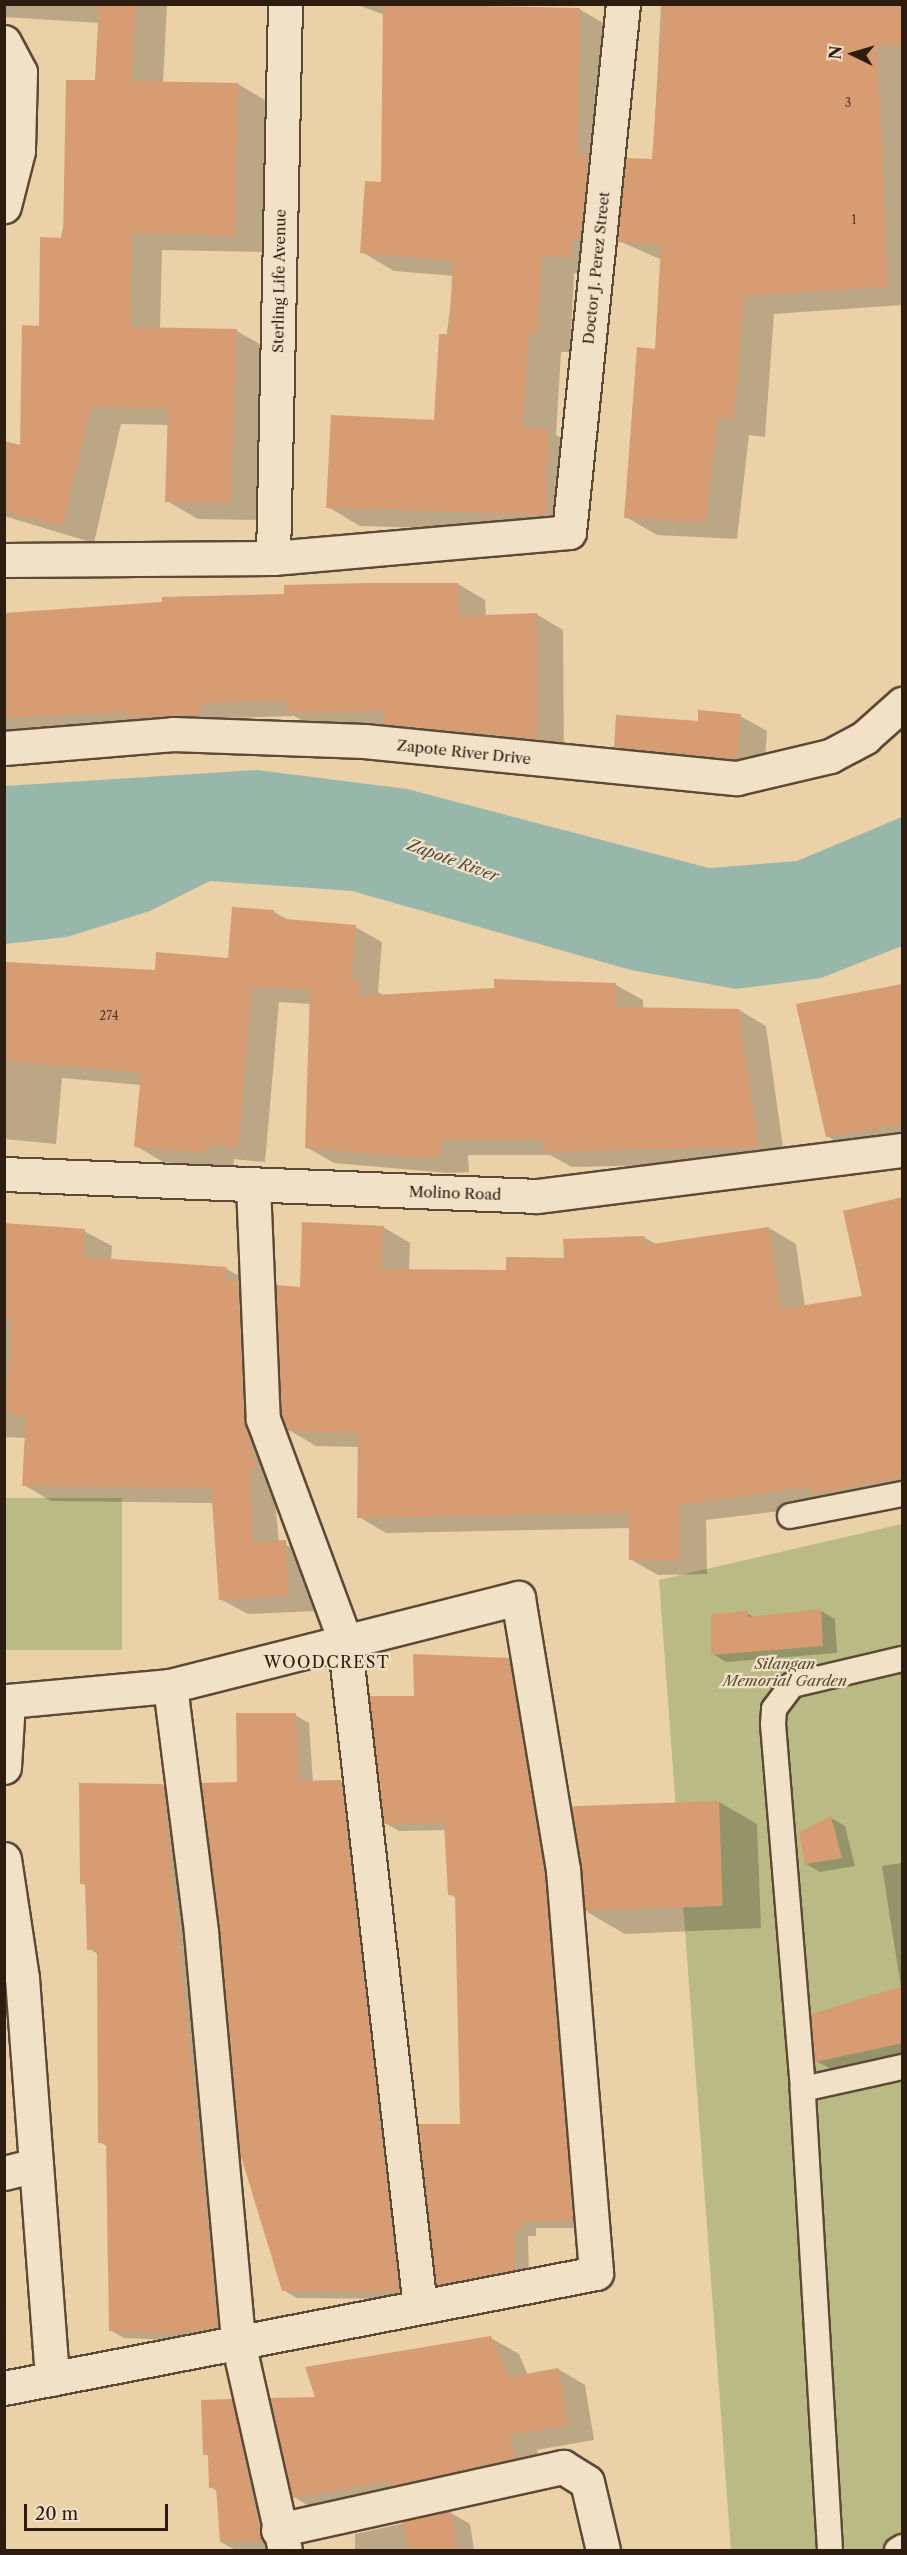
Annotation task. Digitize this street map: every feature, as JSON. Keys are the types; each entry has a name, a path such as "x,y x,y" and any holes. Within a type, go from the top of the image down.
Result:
{"street":[{"name":"Sterling Life Avenue","path":"273,558 285,4"},
{"name":"Doctor J. Perez Street","path":"273,558 569,532 623,4"},
{"path":"4,42 20,72 18,151 4,206"},
{"path":"4,560 273,558"},
{"name":"Zapote River Drive","path":"4,748 173,734 364,741 737,778 830,756 865,737 903,704"},
{"name":"Molino Road","path":"4,1174 537,1196 903,1150"},
{"path":"253,1185 263,1419 344,1638 420,2307"},
{"path":"4,1767 8,1701 170,1686 344,1638 518,1598 562,1870 596,2273 4,2388"},
{"path":"170,1686 201,1933 238,2342 282,2540 563,2467 587,2482 603,2550"},
{"path":"4,1859 13,1980 36,2165 52,2379"},
{"path":"4,2173 36,2165"}],"lane":[{"path":"790,1516 903,1494"},
{"path":"830,2550 803,2089 774,1709 792,1685 805,1678 903,1659"},
{"path":"803,2089 903,2067"},
{"path":"897,2550 903,2547"}],"green space":[{"path":"5,1498 122,1498 122,1650 5,1650"},
{"name":"Silangan Memorial Garden","path":"902,1524 902,2550 731,2550 659,1580"}],"water":[{"name":"Zapote River","path":"257,770 407,789 709,868 797,861 902,817 902,946 821,978 736,989 631,970 352,891 210,881 150,911 67,937 5,944 5,786"}],"building":[{"path":"99,4 136,4 132,81 238,83 235,236 132,233 130,327 237,329 231,503 165,502 168,408 91,407 63,526 4,512 4,441 20,445 22,325 39,326 40,237 63,238 66,80 95,80"},
{"path":"383,4 580,8 578,154 589,155 580,239 573,239 572,258 542,256 538,334 529,334 523,428 549,429 546,515 326,508 331,415 434,420 439,334 449,334 453,261 360,253 365,181 381,182"},
{"path":"663,4 903,4 903,45 877,46 888,287 744,296 734,420 718,418 706,522 624,518 637,347 655,349 661,245 618,242 626,158 652,159"},
{"path":"458,583 460,616 537,613 537,739 383,724 384,711 287,713 287,701 200,703 200,715 130,717 130,712 4,718 4,613 162,602 162,597 284,594 284,585"},
{"path":"698,710 741,714 737,759 614,747 616,715 698,721"},
{"path":"232,907 274,910 274,918 356,925 351,979 360,980 359,996 494,988 494,979 616,983 616,1007 739,1009 758,1147 543,1152 543,1140 441,1140 442,1157 420,1158 305,1148 310,990 252,987 238,1147 207,1145 206,1153 134,1147 141,1073 4,1061 4,962 155,970 156,952 228,958"},
{"path":"903,984 903,1124 826,1137 796,1004"},
{"path":"903,1197 903,1478 812,1494 811,1487 679,1505 680,1560 629,1560 629,1513 357,1518 358,1433 288,1431 282,1415 276,1285 300,1287 302,1222 384,1226 381,1269 506,1270 506,1257 564,1258 563,1239 644,1236 645,1245 769,1227 781,1309 862,1296 843,1211"},
{"path":"4,1223 85,1229 83,1257 227,1267 226,1280 238,1282 244,1420 257,1470 250,1470 253,1542 286,1540 289,1596 219,1600 211,1488 22,1486 26,1415 6,1414 12,1318 4,1317"},
{"path":"821,1609 823,1646 711,1655 711,1614 748,1611 748,1617"},
{"path":"413,1654 509,1658 544,1872 573,2221 522,2221 522,2229 515,2229 515,2270 436,2285 418,2124 460,2124 455,1895 448,1895 444,1823 384,1824 369,1696 414,1696"},
{"path":"236,1713 296,1713 299,1781 341,1780 399,2292 282,2291 240,2153 201,1783 237,1782"},
{"path":"79,1783 163,1784 218,2327 178,2334 109,2331 106,2143 98,2143 97,1950 87,1950 85,1884 80,1884"},
{"path":"719,1801 723,1906 575,1911 571,1806"},
{"path":"831,1816 842,1858 805,1864 799,1832"},
{"path":"903,1986 903,2043 815,2062 811,2014"},
{"path":"491,2336 509,2377 558,2368 568,2425 510,2435 515,2458 392,2486 391,2481 292,2498 270,2398 315,2397 305,2367"},
{"path":"232,2399 263,2541 220,2542 216,2487 209,2488 208,2455 203,2455 201,2400"},
{"path":"451,2511 457,2550 409,2550 402,2522"}],"district":[{"name":"WOODCREST","path":"327,1662"}]}
